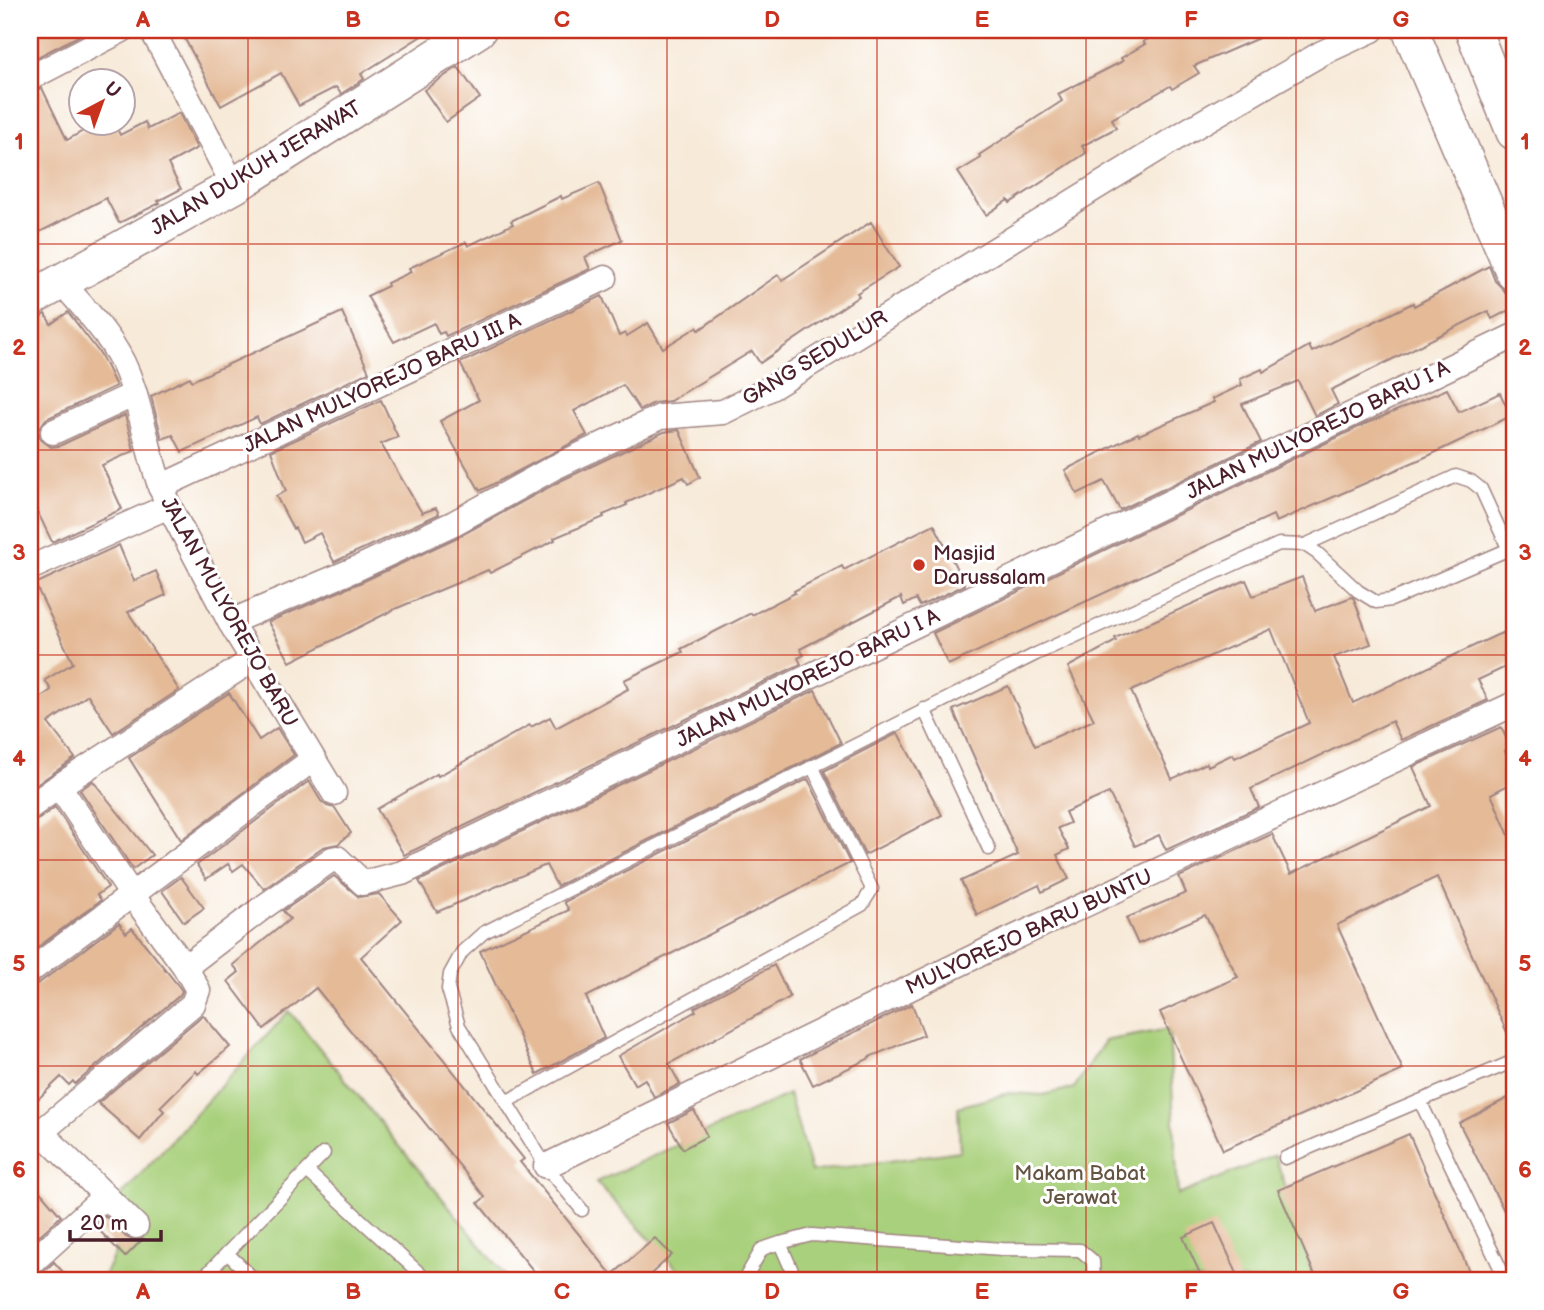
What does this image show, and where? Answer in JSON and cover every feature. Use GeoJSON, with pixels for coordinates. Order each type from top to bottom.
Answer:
{"type":"FeatureCollection","features":[{"type":"Feature","properties":{"kind":"street"},"geometry":{"type":"LineString","coordinates":[[30,78],[122,30]]}},
{"type":"Feature","properties":{"kind":"street"},"geometry":{"type":"LineString","coordinates":[[152,30],[234,186]]}},
{"type":"Feature","properties":{"kind":"street"},"geometry":{"type":"LineString","coordinates":[[1410,30],[1514,273]]}},
{"type":"Feature","properties":{"kind":"street"},"geometry":{"type":"LineString","coordinates":[[1473,30],[1514,132]]}},
{"type":"Feature","properties":{"kind":"street","name":"GANG SEDULUR"},"geometry":{"type":"LineString","coordinates":[[230,622],[358,568],[454,523],[553,468],[660,417],[723,412],[771,388],[1188,130],[1322,53],[1369,31]]}},
{"type":"Feature","properties":{"kind":"street","name":"JALAN DUKUH JERAWAT"},"geometry":{"type":"LineString","coordinates":[[30,299],[234,186],[456,36]]}},
{"type":"Feature","properties":{"kind":"street","name":"JALAN MULYOREJO BARU III A"},"geometry":{"type":"LineString","coordinates":[[30,568],[164,497],[605,278]]}},
{"type":"Feature","properties":{"kind":"street","name":"JALAN MULYOREJO BARU"},"geometry":{"type":"LineString","coordinates":[[60,280],[109,339],[126,370],[164,497],[230,622],[334,793]]}},
{"type":"Feature","properties":{"kind":"street","name":"JALAN MULYOREJO BARU I A"},"geometry":{"type":"LineString","coordinates":[[185,967],[332,859],[337,858],[363,883],[402,873],[589,785],[1505,340]]}},
{"type":"Feature","properties":{"kind":"street"},"geometry":{"type":"LineString","coordinates":[[53,432],[135,394]]}},
{"type":"Feature","properties":{"kind":"street"},"geometry":{"type":"LineString","coordinates":[[30,807],[252,660]]}},
{"type":"Feature","properties":{"kind":"street","name":"MULYOREJO BARU BUNTU"},"geometry":{"type":"LineString","coordinates":[[546,1166],[988,950],[1514,704]]}},
{"type":"Feature","properties":{"kind":"street"},"geometry":{"type":"LineString","coordinates":[[30,971],[312,760]]}},
{"type":"Feature","properties":{"kind":"street"},"geometry":{"type":"LineString","coordinates":[[59,786],[132,895],[197,985],[198,995],[193,1004],[35,1137],[136,1226]]}},
{"type":"Feature","properties":{"kind":"street"},"geometry":{"type":"LineString","coordinates":[[30,1264],[105,1196]]}},
{"type":"Feature","properties":{"kind":"lane"},"geometry":{"type":"LineString","coordinates":[[582,1210],[546,1166],[459,1026],[448,989],[450,974],[462,952],[483,933],[924,709],[1036,654],[1279,544],[1305,545],[1456,476],[1471,481],[1481,489],[1511,548],[1391,600],[1376,602],[1358,591],[1305,545]]}},
{"type":"Feature","properties":{"kind":"lane"},"geometry":{"type":"LineString","coordinates":[[924,709],[989,849]]}},
{"type":"Feature","properties":{"kind":"lane"},"geometry":{"type":"LineString","coordinates":[[506,1102],[862,905],[869,898],[872,890],[812,766]]}},
{"type":"Feature","properties":{"kind":"lane"},"geometry":{"type":"LineString","coordinates":[[1285,1158],[1514,1061]]}},
{"type":"Feature","properties":{"kind":"lane"},"geometry":{"type":"LineString","coordinates":[[1420,1101],[1506,1280]]}},
{"type":"Feature","properties":{"kind":"lane"},"geometry":{"type":"LineString","coordinates":[[201,1280],[324,1153]]}},
{"type":"Feature","properties":{"kind":"lane"},"geometry":{"type":"LineString","coordinates":[[307,1171],[427,1280]]}},
{"type":"Feature","properties":{"kind":"lane"},"geometry":{"type":"LineString","coordinates":[[744,1280],[762,1248],[812,1235],[1002,1250],[1080,1250],[1093,1261],[1094,1280]]}},
{"type":"Feature","properties":{"kind":"lane"},"geometry":{"type":"LineString","coordinates":[[780,1243],[796,1280]]}},
{"type":"Feature","properties":{"kind":"lane"},"geometry":{"type":"LineString","coordinates":[[227,1253],[255,1280]]}},
{"type":"Feature","properties":{"kind":"green space"},"geometry":{"type":"Polygon","coordinates":[[[289,1011],[509,1280],[102,1280],[115,1253],[120,1197],[289,1011]]]}},
{"type":"Feature","properties":{"kind":"green space","name":"Makam Babat Jerawat"},"geometry":{"type":"Polygon","coordinates":[[[1169,1029],[1178,1195],[1275,1155],[1315,1280],[688,1280],[596,1182],[789,1094],[811,1172],[960,1151],[958,1107],[1009,1093],[1042,1095],[1074,1088],[1105,1041],[1169,1029]]]}},
{"type":"Feature","properties":{"kind":"building"},"geometry":{"type":"Polygon","coordinates":[[[30,30],[90,30],[30,61],[30,30]]]}},
{"type":"Feature","properties":{"kind":"building"},"geometry":{"type":"Polygon","coordinates":[[[180,30],[431,30],[361,74],[364,79],[341,94],[336,87],[299,106],[281,73],[221,106],[180,30]]]}},
{"type":"Feature","properties":{"kind":"building"},"geometry":{"type":"Polygon","coordinates":[[[1163,30],[1277,30],[1194,66],[1199,73],[1112,119],[1116,128],[1082,146],[1086,153],[1010,203],[1008,200],[986,215],[958,172],[981,158],[979,155],[1062,101],[1058,94],[1123,61],[1121,58],[1163,30]]]}},
{"type":"Feature","properties":{"kind":"building"},"geometry":{"type":"Polygon","coordinates":[[[458,67],[480,98],[446,122],[424,90],[458,67]]]}},
{"type":"Feature","properties":{"kind":"building"},"geometry":{"type":"Polygon","coordinates":[[[42,88],[67,140],[74,136],[136,136],[136,127],[145,122],[148,129],[179,113],[197,148],[168,164],[181,189],[158,201],[160,203],[119,223],[106,198],[30,237],[30,93],[42,88]]]}},
{"type":"Feature","properties":{"kind":"building"},"geometry":{"type":"Polygon","coordinates":[[[599,183],[622,240],[585,257],[590,269],[446,336],[444,332],[439,334],[434,323],[394,342],[367,296],[411,272],[409,268],[466,242],[468,246],[561,196],[562,199],[599,183]]]}},
{"type":"Feature","properties":{"kind":"building"},"geometry":{"type":"Polygon","coordinates":[[[871,222],[899,267],[857,293],[859,296],[760,363],[752,351],[670,401],[654,403],[640,410],[623,385],[574,411],[587,435],[480,491],[440,421],[479,400],[460,363],[602,296],[619,336],[625,333],[627,336],[648,323],[663,348],[697,327],[699,330],[778,275],[782,280],[871,222]]]}},
{"type":"Feature","properties":{"kind":"building"},"geometry":{"type":"Polygon","coordinates":[[[1489,266],[1495,281],[1504,290],[1513,308],[1492,319],[1488,311],[1331,390],[1338,404],[1315,416],[1298,381],[1242,404],[1261,442],[1120,510],[1104,481],[1077,494],[1065,470],[1138,433],[1139,435],[1214,402],[1212,399],[1242,385],[1240,379],[1262,369],[1263,372],[1309,346],[1312,352],[1413,303],[1414,306],[1489,266]]]}},
{"type":"Feature","properties":{"kind":"building"},"geometry":{"type":"Polygon","coordinates":[[[68,312],[101,355],[116,386],[46,419],[38,430],[40,439],[51,447],[59,446],[125,415],[134,451],[102,465],[122,509],[52,542],[30,496],[30,324],[45,314],[51,324],[68,312]]]}},
{"type":"Feature","properties":{"kind":"building"},"geometry":{"type":"Polygon","coordinates":[[[342,312],[369,372],[260,424],[257,417],[182,452],[173,435],[162,439],[151,396],[190,377],[192,381],[342,312]]]}},
{"type":"Feature","properties":{"kind":"building"},"geometry":{"type":"Polygon","coordinates":[[[1447,389],[1459,412],[1500,393],[1511,416],[1430,455],[1276,522],[1273,515],[948,665],[933,633],[1365,424],[1447,389]]]}},
{"type":"Feature","properties":{"kind":"building"},"geometry":{"type":"Polygon","coordinates":[[[381,400],[398,437],[381,444],[422,513],[436,508],[439,514],[334,562],[320,533],[302,542],[295,528],[293,529],[276,496],[286,491],[271,451],[381,400]]]}},
{"type":"Feature","properties":{"kind":"building"},"geometry":{"type":"Polygon","coordinates":[[[679,430],[700,477],[688,484],[684,477],[626,503],[627,505],[603,515],[604,517],[554,538],[555,540],[490,573],[488,570],[395,609],[290,662],[268,622],[460,536],[560,481],[664,432],[679,430]]]}},
{"type":"Feature","properties":{"kind":"building"},"geometry":{"type":"Polygon","coordinates":[[[934,524],[965,585],[920,606],[916,599],[904,605],[901,597],[800,649],[804,655],[798,658],[801,664],[404,855],[377,809],[530,725],[531,727],[550,717],[556,728],[628,689],[624,680],[683,652],[681,649],[795,593],[794,591],[842,566],[844,570],[934,524]]]}},
{"type":"Feature","properties":{"kind":"building"},"geometry":{"type":"Polygon","coordinates":[[[119,545],[134,581],[156,571],[166,595],[128,612],[179,690],[113,733],[88,695],[48,723],[75,758],[30,789],[30,701],[32,704],[51,690],[45,680],[73,663],[35,584],[119,545]]]}},
{"type":"Feature","properties":{"kind":"building"},"geometry":{"type":"Polygon","coordinates":[[[1302,577],[1315,611],[1352,597],[1354,599],[1371,644],[1334,657],[1353,703],[1514,629],[1514,663],[1478,680],[1488,700],[1401,740],[1392,721],[1251,789],[1259,807],[1166,850],[1159,835],[1135,846],[1109,793],[1065,812],[1070,823],[1058,828],[1069,849],[1057,855],[1069,879],[1042,892],[1039,885],[977,915],[961,881],[1018,855],[953,710],[1008,686],[1035,746],[1094,720],[1068,667],[1116,641],[1115,638],[1246,580],[1253,596],[1302,577]],[[1271,629],[1131,691],[1172,779],[1233,754],[1235,758],[1309,723],[1271,629]]]}},
{"type":"Feature","properties":{"kind":"building"},"geometry":{"type":"Polygon","coordinates":[[[815,690],[841,743],[557,886],[546,865],[437,912],[419,881],[815,690]]]}},
{"type":"Feature","properties":{"kind":"building"},"geometry":{"type":"Polygon","coordinates":[[[229,693],[259,740],[277,728],[294,755],[181,840],[129,758],[229,693]]]}},
{"type":"Feature","properties":{"kind":"building"},"geometry":{"type":"Polygon","coordinates":[[[1501,727],[1511,748],[1505,751],[1514,771],[1514,782],[1491,794],[1514,847],[1514,1048],[1437,877],[1337,925],[1403,1070],[1223,1150],[1160,1012],[1238,977],[1205,915],[1138,944],[1126,918],[1186,893],[1179,877],[1272,834],[1291,874],[1431,806],[1413,767],[1501,727]]]}},
{"type":"Feature","properties":{"kind":"building"},"geometry":{"type":"Polygon","coordinates":[[[898,733],[942,815],[865,855],[824,771],[898,733]]]}},
{"type":"Feature","properties":{"kind":"building"},"geometry":{"type":"Polygon","coordinates":[[[808,779],[850,863],[586,997],[604,1038],[537,1074],[480,951],[569,910],[564,902],[808,779]]]}},
{"type":"Feature","properties":{"kind":"building"},"geometry":{"type":"Polygon","coordinates":[[[93,781],[152,855],[133,869],[80,790],[93,781]]]}},
{"type":"Feature","properties":{"kind":"building"},"geometry":{"type":"Polygon","coordinates":[[[309,781],[321,801],[335,808],[351,833],[338,844],[323,847],[264,889],[243,864],[233,871],[228,864],[206,879],[197,865],[309,781]]]}},
{"type":"Feature","properties":{"kind":"building"},"geometry":{"type":"Polygon","coordinates":[[[55,807],[108,887],[97,895],[101,900],[30,953],[30,822],[55,807]]]}},
{"type":"Feature","properties":{"kind":"building"},"geometry":{"type":"Polygon","coordinates":[[[334,876],[359,897],[379,894],[402,920],[361,957],[524,1159],[520,1162],[612,1275],[655,1238],[672,1255],[644,1280],[541,1280],[478,1203],[485,1197],[316,988],[264,1029],[228,981],[239,972],[233,965],[290,919],[283,911],[334,876]]]}},
{"type":"Feature","properties":{"kind":"building"},"geometry":{"type":"Polygon","coordinates":[[[181,877],[204,908],[184,922],[162,891],[181,877]]]}},
{"type":"Feature","properties":{"kind":"building"},"geometry":{"type":"Polygon","coordinates":[[[119,923],[126,933],[132,928],[182,991],[75,1084],[73,1081],[69,1085],[61,1077],[30,1107],[30,986],[39,983],[119,923]]]}},
{"type":"Feature","properties":{"kind":"building"},"geometry":{"type":"Polygon","coordinates":[[[774,965],[790,997],[669,1064],[680,1084],[654,1097],[645,1079],[635,1085],[618,1056],[696,1011],[694,1008],[774,965]]]}},
{"type":"Feature","properties":{"kind":"building"},"geometry":{"type":"Polygon","coordinates":[[[912,1004],[924,1035],[869,1057],[813,1085],[800,1059],[912,1004]]]}},
{"type":"Feature","properties":{"kind":"building"},"geometry":{"type":"Polygon","coordinates":[[[203,1015],[230,1047],[198,1074],[196,1071],[160,1107],[164,1111],[140,1140],[98,1103],[203,1015]]]}},
{"type":"Feature","properties":{"kind":"building"},"geometry":{"type":"Polygon","coordinates":[[[1514,1095],[1514,1230],[1459,1123],[1514,1095]]]}},
{"type":"Feature","properties":{"kind":"building"},"geometry":{"type":"Polygon","coordinates":[[[694,1110],[707,1136],[683,1149],[668,1123],[694,1110]]]}},
{"type":"Feature","properties":{"kind":"building"},"geometry":{"type":"Polygon","coordinates":[[[1409,1134],[1473,1280],[1317,1280],[1278,1190],[1409,1134]]]}},
{"type":"Feature","properties":{"kind":"building"},"geometry":{"type":"Polygon","coordinates":[[[30,1180],[61,1216],[30,1244],[30,1180]]]}},
{"type":"Feature","properties":{"kind":"building"},"geometry":{"type":"Polygon","coordinates":[[[105,1216],[126,1237],[133,1240],[143,1239],[125,1257],[95,1226],[105,1216]]]}},
{"type":"Feature","properties":{"kind":"building"},"geometry":{"type":"Polygon","coordinates":[[[1214,1223],[1240,1280],[1203,1280],[1183,1237],[1214,1223]]]}},
{"type":"Feature","properties":{"kind":"building"},"geometry":{"type":"Polygon","coordinates":[[[54,1262],[70,1280],[30,1280],[40,1275],[54,1262]]]}},
{"type":"Feature","properties":{"kind":"place","name":"Masjid Darussalam"},"geometry":{"type":"Point","coordinates":[919,565]}}]}
